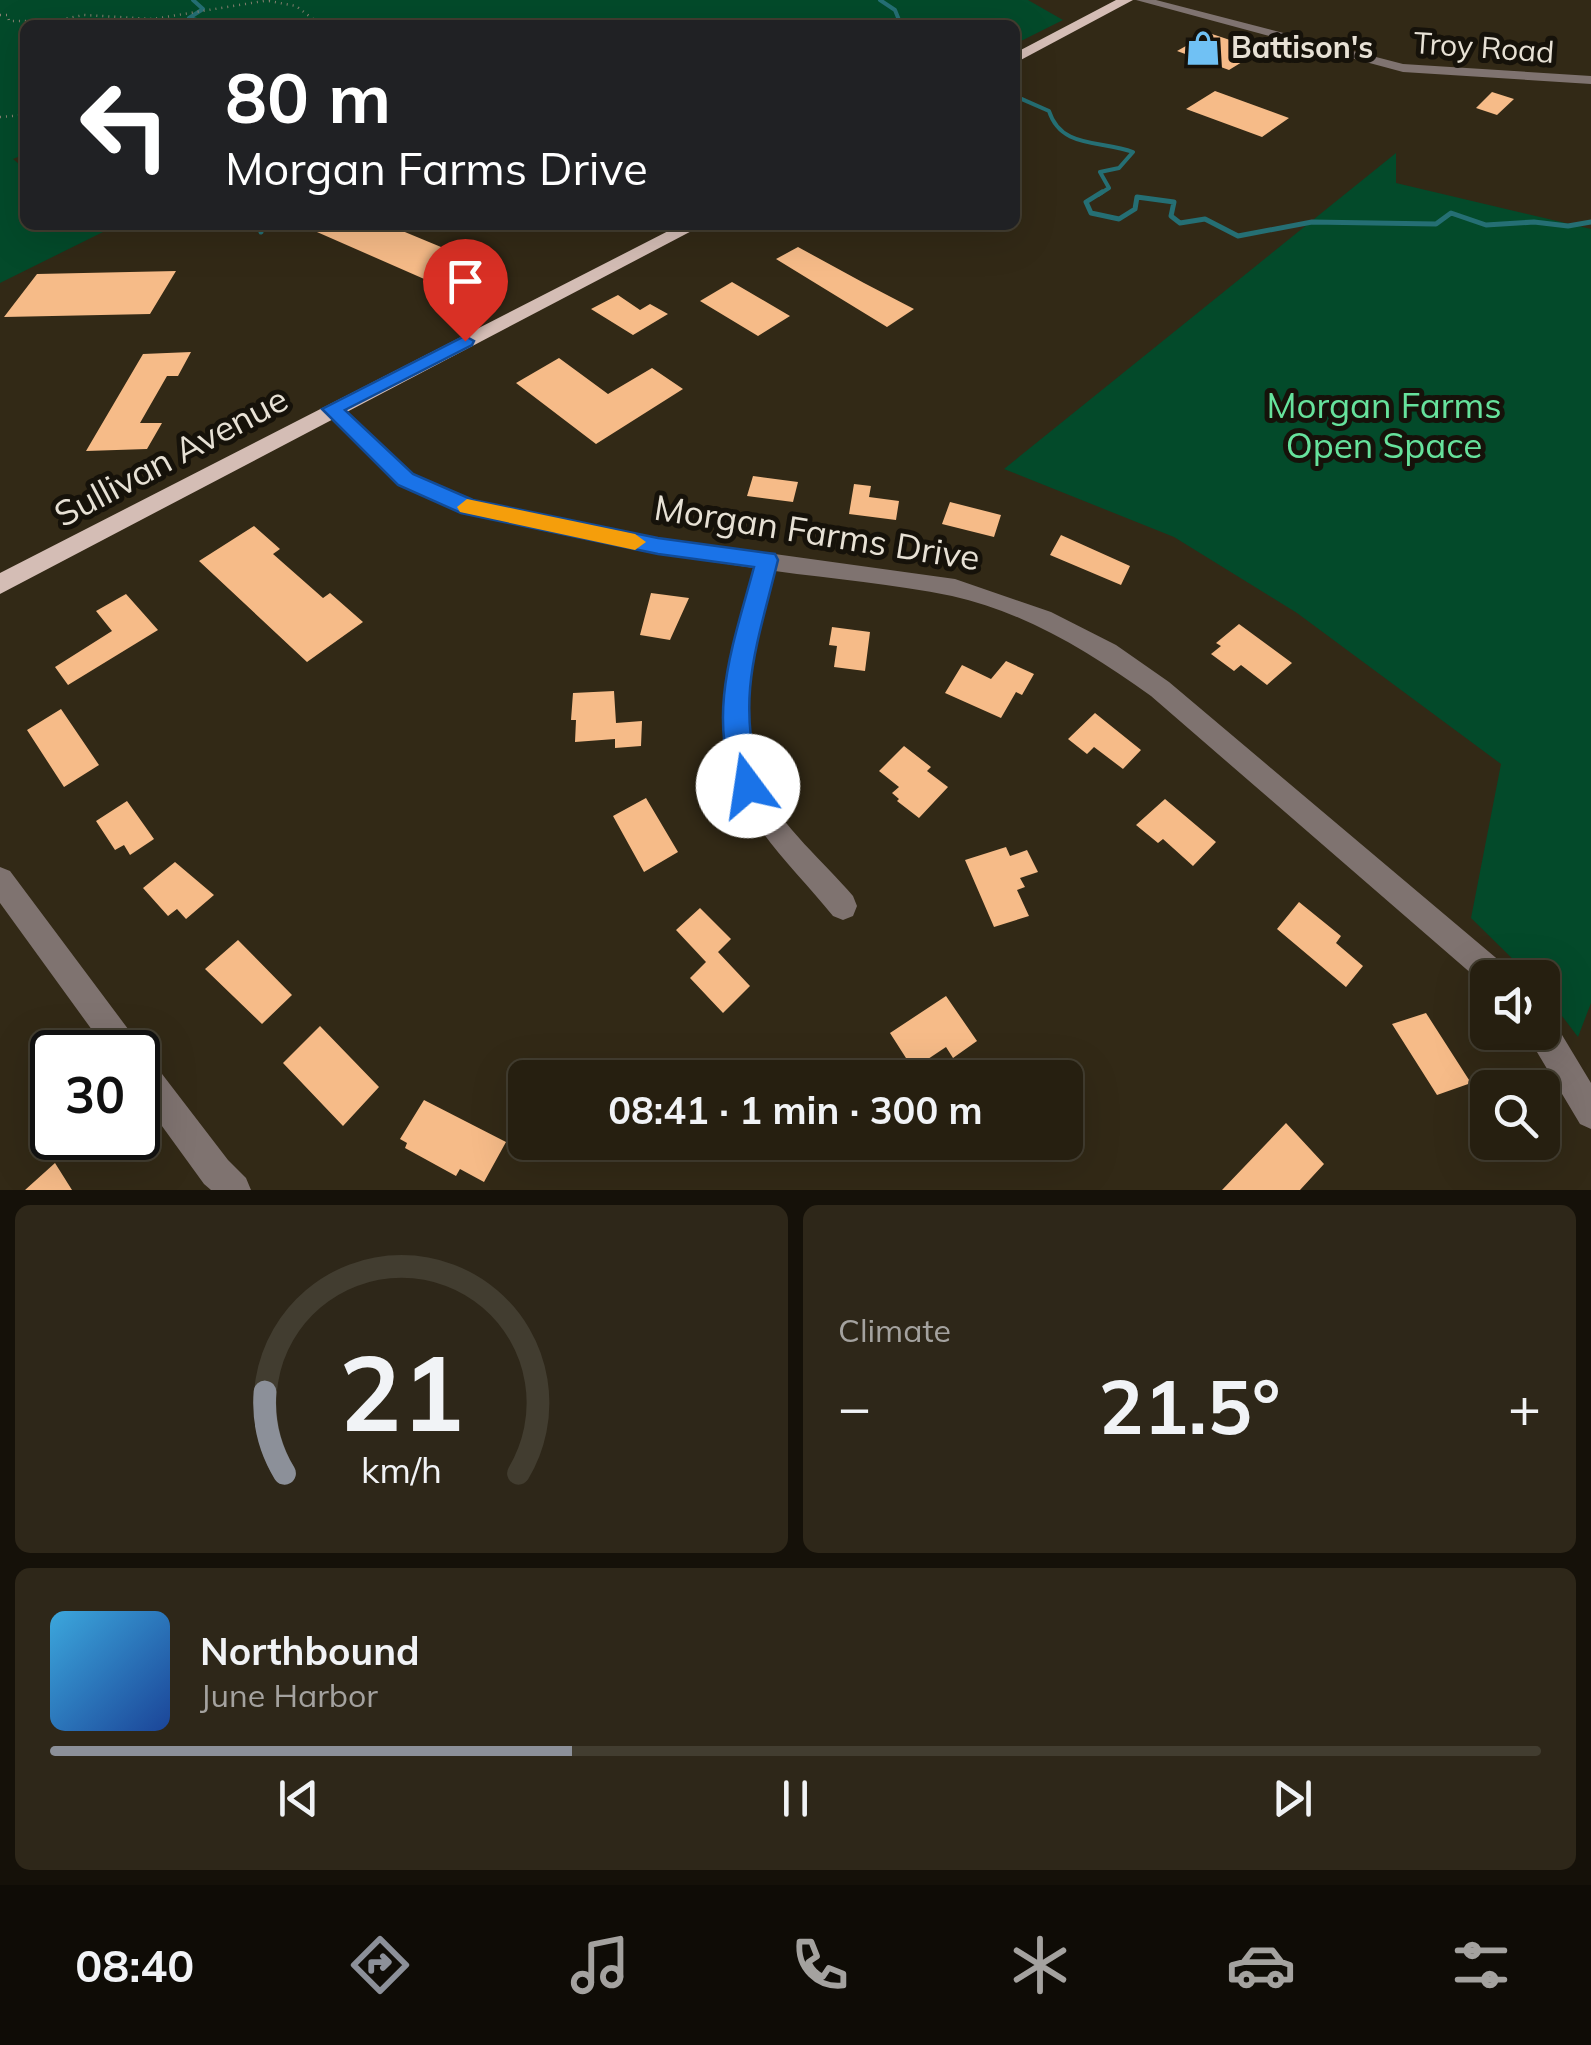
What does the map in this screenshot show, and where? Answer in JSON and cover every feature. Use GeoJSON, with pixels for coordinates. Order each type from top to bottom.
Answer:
{"type":"FeatureCollection","features":[{"type":"Feature","properties":{"kind":"main road"},"geometry":{"type":"LineString","coordinates":[[1020,55],[1126,0]]}},
{"type":"Feature","properties":{"kind":"main road","name":"Sullivan Avenue"},"geometry":{"type":"LineString","coordinates":[[0,584],[684,230]]}},
{"type":"Feature","properties":{"kind":"street","name":"Troy Road"},"geometry":{"type":"LineString","coordinates":[[1142,0],[1403,68],[1591,80]]}},
{"type":"Feature","properties":{"kind":"street","name":"Morgan Farms Drive"},"geometry":{"type":"LineString","coordinates":[[332,409],[406,480],[469,507],[658,546],[955,588],[1042,618],[1108,652],[1160,688],[1477,960]]}},
{"type":"Feature","properties":{"kind":"street"},"geometry":{"type":"LineString","coordinates":[[767,560],[736,678],[738,749],[748,786],[842,906]]}},
{"type":"Feature","properties":{"kind":"street"},"geometry":{"type":"LineString","coordinates":[[0,880],[110,1030]]}},
{"type":"Feature","properties":{"kind":"street"},"geometry":{"type":"LineString","coordinates":[[1556,1050],[1591,1114]]}},
{"type":"Feature","properties":{"kind":"street"},"geometry":{"type":"LineString","coordinates":[[160,1097],[234,1190]]}},
{"type":"Feature","properties":{"kind":"path"},"geometry":{"type":"LineString","coordinates":[[62,20],[84,15],[153,18],[269,1],[296,6],[314,20]]}},
{"type":"Feature","properties":{"kind":"green space"},"geometry":{"type":"Polygon","coordinates":[[[0,0],[1028,0],[1063,20],[1020,42],[1020,20],[20,20],[20,156],[13,159],[20,165],[20,230],[103,232],[0,283],[0,0]]]}},
{"type":"Feature","properties":{"kind":"green space","name":"Morgan Farms Open Space"},"geometry":{"type":"Polygon","coordinates":[[[1396,153],[1396,183],[1591,229],[1591,1003],[1578,1037],[1560,1013],[1560,960],[1514,960],[1471,918],[1501,764],[1297,613],[1174,537],[1004,469],[1396,153]]]}},
{"type":"Feature","properties":{"kind":"building"},"geometry":{"type":"Polygon","coordinates":[[[1209,33],[1260,51],[1229,70],[1177,51],[1209,33]]]}},
{"type":"Feature","properties":{"kind":"building"},"geometry":{"type":"Polygon","coordinates":[[[1215,91],[1289,118],[1262,137],[1186,109],[1215,91]]]}},
{"type":"Feature","properties":{"kind":"building"},"geometry":{"type":"Polygon","coordinates":[[[1492,92],[1514,99],[1497,115],[1476,108],[1492,92]]]}},
{"type":"Feature","properties":{"kind":"building"},"geometry":{"type":"Polygon","coordinates":[[[312,230],[400,230],[482,264],[447,289],[312,230]]]}},
{"type":"Feature","properties":{"kind":"building"},"geometry":{"type":"Polygon","coordinates":[[[798,247],[914,309],[887,327],[776,259],[798,247]]]}},
{"type":"Feature","properties":{"kind":"building"},"geometry":{"type":"Polygon","coordinates":[[[176,271],[150,314],[4,317],[37,274],[176,271]]]}},
{"type":"Feature","properties":{"kind":"building"},"geometry":{"type":"Polygon","coordinates":[[[732,282],[790,316],[758,336],[700,301],[732,282]]]}},
{"type":"Feature","properties":{"kind":"building"},"geometry":{"type":"Polygon","coordinates":[[[618,295],[640,310],[650,304],[668,314],[633,335],[591,309],[618,295]]]}},
{"type":"Feature","properties":{"kind":"building"},"geometry":{"type":"Polygon","coordinates":[[[191,352],[178,376],[167,376],[140,423],[162,423],[147,449],[86,451],[143,354],[191,352]]]}},
{"type":"Feature","properties":{"kind":"building"},"geometry":{"type":"Polygon","coordinates":[[[559,358],[608,394],[652,368],[683,389],[596,444],[516,383],[559,358]]]}},
{"type":"Feature","properties":{"kind":"building"},"geometry":{"type":"Polygon","coordinates":[[[753,476],[798,482],[793,502],[747,496],[753,476]]]}},
{"type":"Feature","properties":{"kind":"building"},"geometry":{"type":"Polygon","coordinates":[[[854,484],[871,486],[869,497],[899,501],[896,520],[849,514],[854,484]]]}},
{"type":"Feature","properties":{"kind":"building"},"geometry":{"type":"Polygon","coordinates":[[[950,502],[1001,515],[994,537],[942,524],[950,502]]]}},
{"type":"Feature","properties":{"kind":"building"},"geometry":{"type":"Polygon","coordinates":[[[254,526],[280,549],[273,554],[323,598],[330,593],[363,622],[307,662],[199,561],[254,526]]]}},
{"type":"Feature","properties":{"kind":"building"},"geometry":{"type":"Polygon","coordinates":[[[1061,535],[1130,566],[1121,585],[1050,555],[1061,535]]]}},
{"type":"Feature","properties":{"kind":"building"},"geometry":{"type":"Polygon","coordinates":[[[651,593],[689,598],[670,640],[640,635],[651,593]]]}},
{"type":"Feature","properties":{"kind":"building"},"geometry":{"type":"Polygon","coordinates":[[[126,594],[158,630],[68,685],[55,667],[112,631],[96,611],[126,594]]]}},
{"type":"Feature","properties":{"kind":"building"},"geometry":{"type":"Polygon","coordinates":[[[1239,624],[1292,663],[1267,685],[1241,665],[1234,671],[1211,654],[1221,646],[1216,643],[1239,624]]]}},
{"type":"Feature","properties":{"kind":"building"},"geometry":{"type":"Polygon","coordinates":[[[832,627],[870,632],[865,671],[834,667],[837,646],[829,645],[832,627]]]}},
{"type":"Feature","properties":{"kind":"building"},"geometry":{"type":"Polygon","coordinates":[[[1006,661],[1034,674],[1022,695],[1016,692],[1001,718],[945,693],[962,665],[991,679],[1006,661]]]}},
{"type":"Feature","properties":{"kind":"building"},"geometry":{"type":"Polygon","coordinates":[[[614,691],[616,723],[642,721],[641,746],[615,748],[615,739],[575,742],[576,720],[571,720],[573,693],[614,691]]]}},
{"type":"Feature","properties":{"kind":"building"},"geometry":{"type":"Polygon","coordinates":[[[61,709],[99,765],[64,787],[27,730],[61,709]]]}},
{"type":"Feature","properties":{"kind":"building"},"geometry":{"type":"Polygon","coordinates":[[[1095,713],[1141,750],[1123,769],[1094,747],[1087,754],[1068,739],[1095,713]]]}},
{"type":"Feature","properties":{"kind":"building"},"geometry":{"type":"Polygon","coordinates":[[[904,746],[931,767],[927,771],[948,787],[919,818],[897,801],[892,793],[899,787],[879,771],[904,746]]]}},
{"type":"Feature","properties":{"kind":"building"},"geometry":{"type":"Polygon","coordinates":[[[646,798],[678,852],[644,872],[613,816],[646,798]]]}},
{"type":"Feature","properties":{"kind":"building"},"geometry":{"type":"Polygon","coordinates":[[[1165,799],[1216,842],[1193,866],[1163,839],[1158,843],[1136,825],[1165,799]]]}},
{"type":"Feature","properties":{"kind":"building"},"geometry":{"type":"Polygon","coordinates":[[[127,801],[154,839],[130,855],[124,845],[115,850],[96,821],[127,801]]]}},
{"type":"Feature","properties":{"kind":"building"},"geometry":{"type":"Polygon","coordinates":[[[1006,847],[1010,856],[1027,850],[1038,872],[1020,878],[1025,887],[1017,890],[1029,916],[994,927],[965,860],[1006,847]]]}},
{"type":"Feature","properties":{"kind":"building"},"geometry":{"type":"Polygon","coordinates":[[[175,862],[214,895],[186,919],[177,909],[168,916],[143,888],[175,862]]]}},
{"type":"Feature","properties":{"kind":"building"},"geometry":{"type":"Polygon","coordinates":[[[1299,902],[1341,936],[1336,943],[1363,966],[1346,987],[1277,929],[1299,902]]]}},
{"type":"Feature","properties":{"kind":"building"},"geometry":{"type":"Polygon","coordinates":[[[700,908],[731,939],[718,952],[750,986],[723,1013],[690,978],[706,962],[676,930],[700,908]]]}},
{"type":"Feature","properties":{"kind":"building"},"geometry":{"type":"Polygon","coordinates":[[[238,940],[292,995],[262,1024],[205,969],[238,940]]]}},
{"type":"Feature","properties":{"kind":"building"},"geometry":{"type":"Polygon","coordinates":[[[946,996],[977,1041],[953,1058],[946,1047],[926,1060],[907,1060],[890,1033],[946,996]]]}},
{"type":"Feature","properties":{"kind":"building"},"geometry":{"type":"Polygon","coordinates":[[[1426,1013],[1470,1083],[1437,1095],[1392,1024],[1426,1013]]]}},
{"type":"Feature","properties":{"kind":"building"},"geometry":{"type":"Polygon","coordinates":[[[320,1026],[379,1087],[343,1126],[283,1063],[320,1026]]]}},
{"type":"Feature","properties":{"kind":"building"},"geometry":{"type":"Polygon","coordinates":[[[424,1100],[506,1142],[484,1182],[460,1169],[456,1176],[405,1148],[407,1143],[400,1139],[424,1100]]]}},
{"type":"Feature","properties":{"kind":"building"},"geometry":{"type":"Polygon","coordinates":[[[1286,1123],[1324,1164],[1300,1190],[1222,1190],[1286,1123]]]}},
{"type":"Feature","properties":{"kind":"building"},"geometry":{"type":"Polygon","coordinates":[[[55,1163],[72,1190],[25,1190],[55,1163]]]}},
{"type":"Feature","properties":{"kind":"waterway"},"geometry":{"type":"LineString","coordinates":[[193,0],[203,9],[189,18],[196,20]]}},
{"type":"Feature","properties":{"kind":"waterway"},"geometry":{"type":"LineString","coordinates":[[880,0],[895,10],[899,20]]}},
{"type":"Feature","properties":{"kind":"waterway"},"geometry":{"type":"LineString","coordinates":[[1020,98],[1049,111],[1055,123],[1072,138],[1133,152],[1119,168],[1100,172],[1109,188],[1098,195]]}},
{"type":"Feature","properties":{"kind":"waterway"},"geometry":{"type":"LineString","coordinates":[[1102,192],[1086,202],[1091,213],[1119,219],[1135,209],[1137,197],[1174,202],[1171,216],[1180,223],[1205,219],[1238,236],[1312,222],[1436,224],[1451,213],[1486,225],[1534,222],[1568,226],[1591,222]]}},
{"type":"Feature","properties":{"kind":"slow traffic"},"geometry":{"type":"LineString","coordinates":[[467,507],[635,542]]}},
{"type":"Feature","properties":{"kind":"place","name":"Battison's"},"geometry":{"type":"Point","coordinates":[1203,48]}},
{"type":"Feature","properties":{"kind":"route"},"geometry":{"type":"LineString","coordinates":[[465,341],[332,409],[406,480],[469,507],[658,546],[767,560],[736,678],[738,749],[748,786]]}}]}
